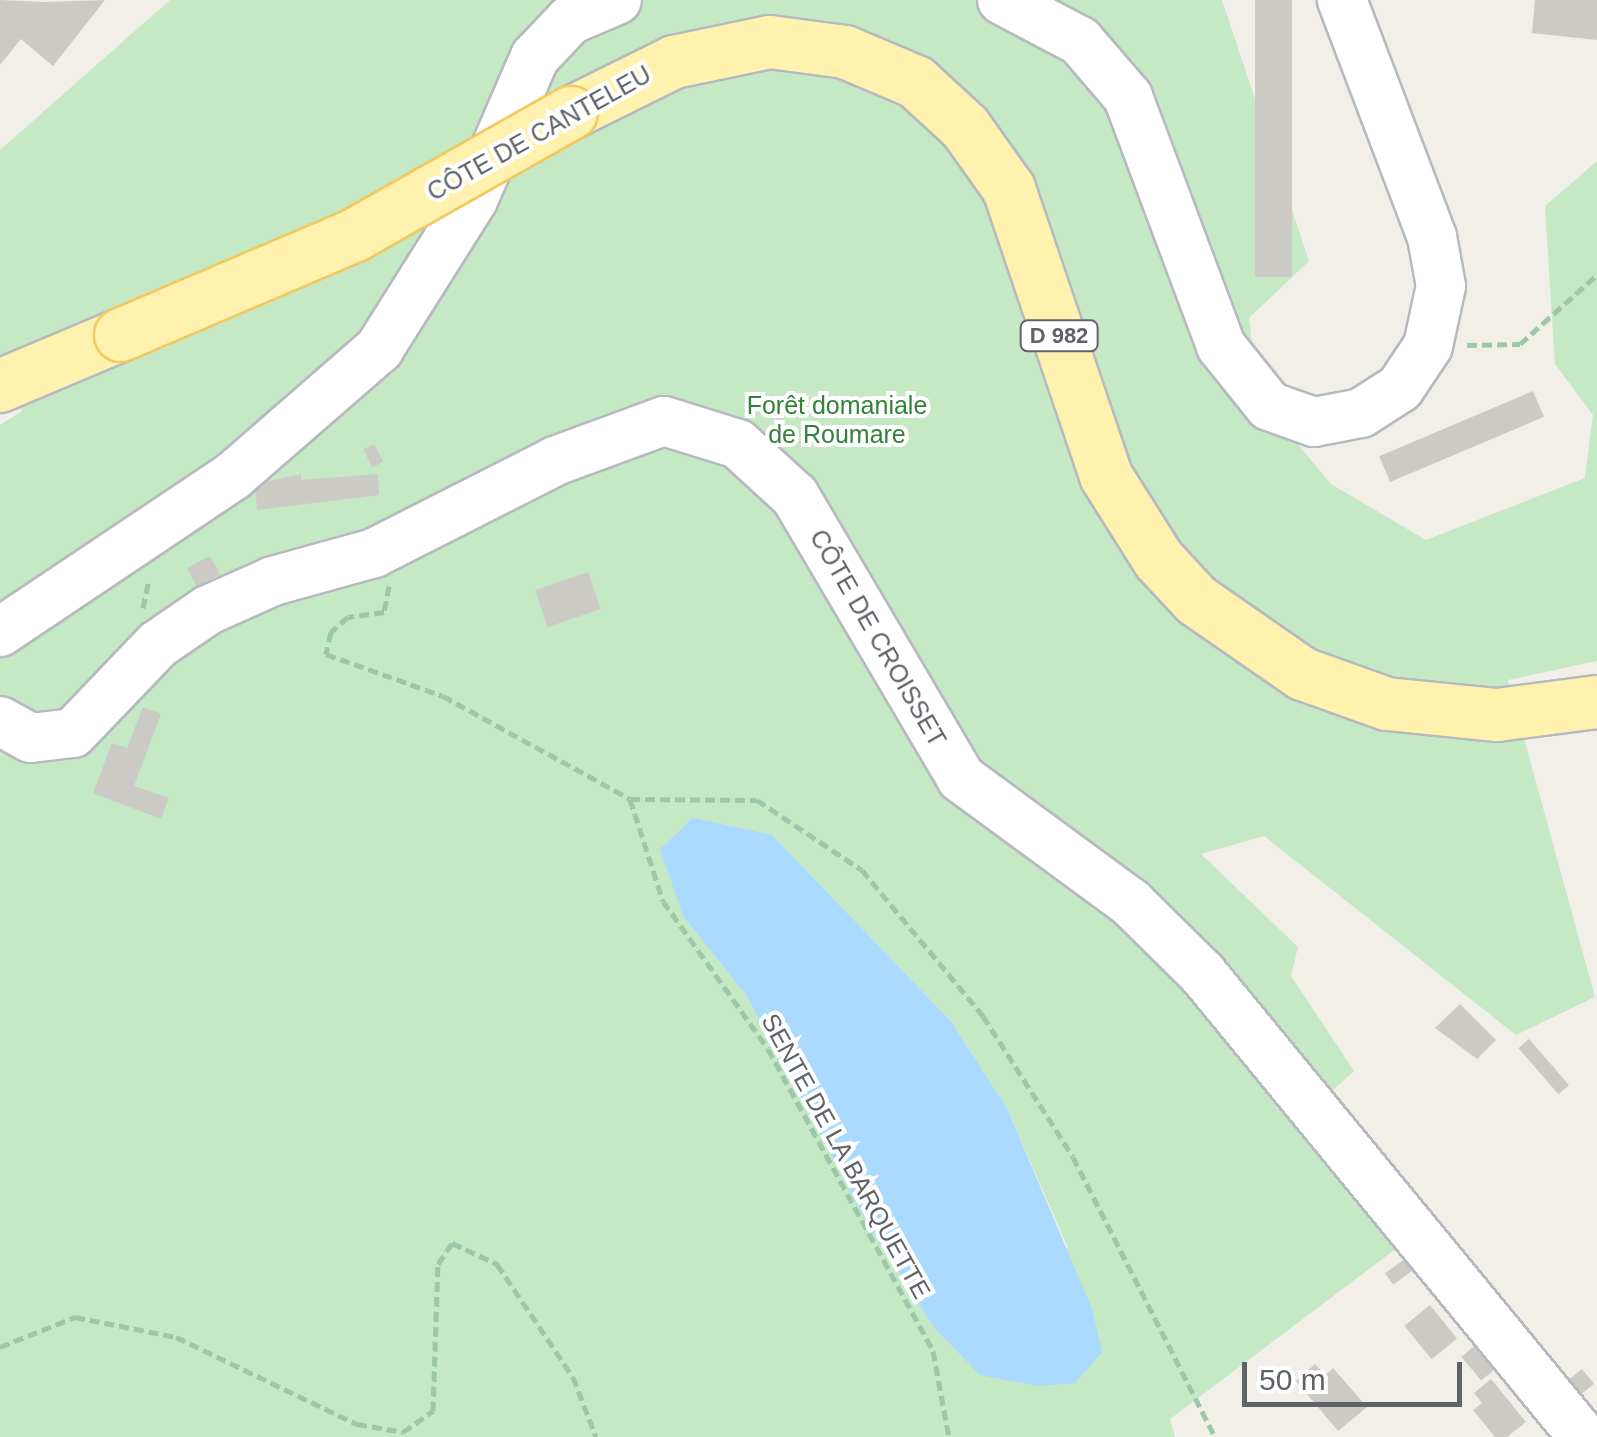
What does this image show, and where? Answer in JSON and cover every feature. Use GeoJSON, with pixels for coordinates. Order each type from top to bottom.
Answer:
{"type":"FeatureCollection","features":[{"type":"Feature","properties":{"kind":"main road","name":"CÔTE DE CANTELEU"},"geometry":{"type":"LineString","coordinates":[[0,386],[355,235],[571,113],[674,62],[770,42],[845,52],[916,82],[966,127],[1010,188],[1106,476],[1159,560],[1196,600],[1303,674],[1387,704],[1497,715],[1597,702]]}},
{"type":"Feature","properties":{"kind":"street"},"geometry":{"type":"LineString","coordinates":[[0,632],[167,524],[270,448],[379,349],[473,200],[535,57],[570,20],[617,0]]}},
{"type":"Feature","properties":{"kind":"street"},"geometry":{"type":"LineString","coordinates":[[1002,0],[1080,41],[1128,98],[1221,346],[1269,406],[1314,422],[1360,414],[1400,388],[1428,346],[1440,265],[1342,0]]}},
{"type":"Feature","properties":{"kind":"street","name":"CÔTE DE CROISSET"},"geometry":{"type":"LineString","coordinates":[[0,721],[31,738],[73,732],[182,628],[273,581],[374,553],[555,461],[664,421],[738,444],[794,496],[960,778],[1131,904],[1202,973],[1584,1437]]}},
{"type":"Feature","properties":{"kind":"path"},"geometry":{"type":"LineString","coordinates":[[1428,346],[1520,344],[1597,274]]}},
{"type":"Feature","properties":{"kind":"path"},"geometry":{"type":"LineString","coordinates":[[167,524],[142,602],[144,625],[182,628]]}},
{"type":"Feature","properties":{"kind":"path"},"geometry":{"type":"LineString","coordinates":[[374,553],[391,592],[384,612],[348,618],[331,632],[326,654],[443,696],[630,799],[757,800],[862,870],[983,1016],[1074,1157],[1215,1437]]}},
{"type":"Feature","properties":{"kind":"path","name":"SENTE DE LA BARQUETTE"},"geometry":{"type":"LineString","coordinates":[[630,799],[663,901],[768,1049],[933,1351],[949,1437]]}},
{"type":"Feature","properties":{"kind":"path"},"geometry":{"type":"LineString","coordinates":[[0,1347],[75,1317],[176,1337],[357,1424],[403,1432],[433,1411],[438,1264],[452,1243],[497,1264],[573,1377],[596,1437]]}},
{"type":"Feature","properties":{"kind":"green space","name":"Forêt domaniale de Roumare"},"geometry":{"type":"Polygon","coordinates":[[[170,0],[1222,0],[1309,261],[1249,318],[1258,396],[1331,484],[1426,540],[1585,478],[1593,415],[1555,364],[1545,206],[1597,161],[1597,661],[1508,680],[1595,997],[1516,1035],[1264,836],[1201,854],[1298,947],[1291,976],[1354,1071],[1312,1109],[1397,1248],[1170,1419],[1175,1437],[0,1437],[0,425],[22,411],[0,358],[0,150],[170,0]],[[772,835],[683,916],[746,995],[872,1232],[935,1329],[980,1374],[1068,1248],[1007,1108],[950,1020],[772,835]]]}},
{"type":"Feature","properties":{"kind":"water"},"geometry":{"type":"Polygon","coordinates":[[[693,818],[772,835],[950,1020],[1007,1108],[1092,1309],[1102,1352],[1075,1383],[1038,1386],[980,1375],[935,1329],[872,1232],[746,995],[683,916],[660,849],[693,818]]]}},
{"type":"Feature","properties":{"kind":"building"},"geometry":{"type":"Polygon","coordinates":[[[0,0],[105,0],[53,66],[21,39],[0,65],[0,0]]]}},
{"type":"Feature","properties":{"kind":"building"},"geometry":{"type":"Polygon","coordinates":[[[1255,0],[1292,0],[1292,277],[1255,277],[1255,0]]]}},
{"type":"Feature","properties":{"kind":"building"},"geometry":{"type":"Polygon","coordinates":[[[1535,0],[1597,0],[1597,40],[1532,33],[1535,0]]]}},
{"type":"Feature","properties":{"kind":"building"},"geometry":{"type":"Polygon","coordinates":[[[1533,391],[1544,417],[1390,482],[1379,456],[1533,391]]]}},
{"type":"Feature","properties":{"kind":"building"},"geometry":{"type":"Polygon","coordinates":[[[374,444],[383,462],[372,467],[363,449],[374,444]]]}},
{"type":"Feature","properties":{"kind":"building"},"geometry":{"type":"Polygon","coordinates":[[[301,474],[301,480],[378,474],[379,495],[257,510],[255,484],[301,474]]]}},
{"type":"Feature","properties":{"kind":"building"},"geometry":{"type":"Polygon","coordinates":[[[210,556],[220,575],[197,587],[187,568],[210,556]]]}},
{"type":"Feature","properties":{"kind":"building"},"geometry":{"type":"Polygon","coordinates":[[[588,572],[601,609],[548,627],[535,590],[588,572]]]}},
{"type":"Feature","properties":{"kind":"building"},"geometry":{"type":"Polygon","coordinates":[[[143,707],[161,714],[134,786],[169,798],[161,819],[93,793],[112,743],[127,748],[143,707]]]}},
{"type":"Feature","properties":{"kind":"building"},"geometry":{"type":"Polygon","coordinates":[[[1460,1004],[1496,1040],[1477,1059],[1435,1028],[1460,1004]]]}},
{"type":"Feature","properties":{"kind":"building"},"geometry":{"type":"Polygon","coordinates":[[[1529,1039],[1569,1085],[1558,1094],[1518,1048],[1529,1039]]]}},
{"type":"Feature","properties":{"kind":"building"},"geometry":{"type":"Polygon","coordinates":[[[1406,1258],[1414,1269],[1393,1285],[1385,1273],[1406,1258]]]}},
{"type":"Feature","properties":{"kind":"building"},"geometry":{"type":"Polygon","coordinates":[[[1430,1305],[1457,1338],[1431,1359],[1404,1326],[1430,1305]]]}},
{"type":"Feature","properties":{"kind":"building"},"geometry":{"type":"Polygon","coordinates":[[[1479,1342],[1499,1366],[1481,1381],[1461,1357],[1479,1342]]]}},
{"type":"Feature","properties":{"kind":"building"},"geometry":{"type":"Polygon","coordinates":[[[1315,1364],[1325,1375],[1333,1368],[1367,1407],[1338,1431],[1296,1381],[1315,1364]]]}},
{"type":"Feature","properties":{"kind":"building"},"geometry":{"type":"Polygon","coordinates":[[[1582,1369],[1594,1384],[1571,1402],[1559,1387],[1582,1369]]]}},
{"type":"Feature","properties":{"kind":"building"},"geometry":{"type":"Polygon","coordinates":[[[1491,1379],[1526,1422],[1507,1437],[1495,1437],[1473,1410],[1482,1403],[1474,1393],[1491,1379]]]}}]}
